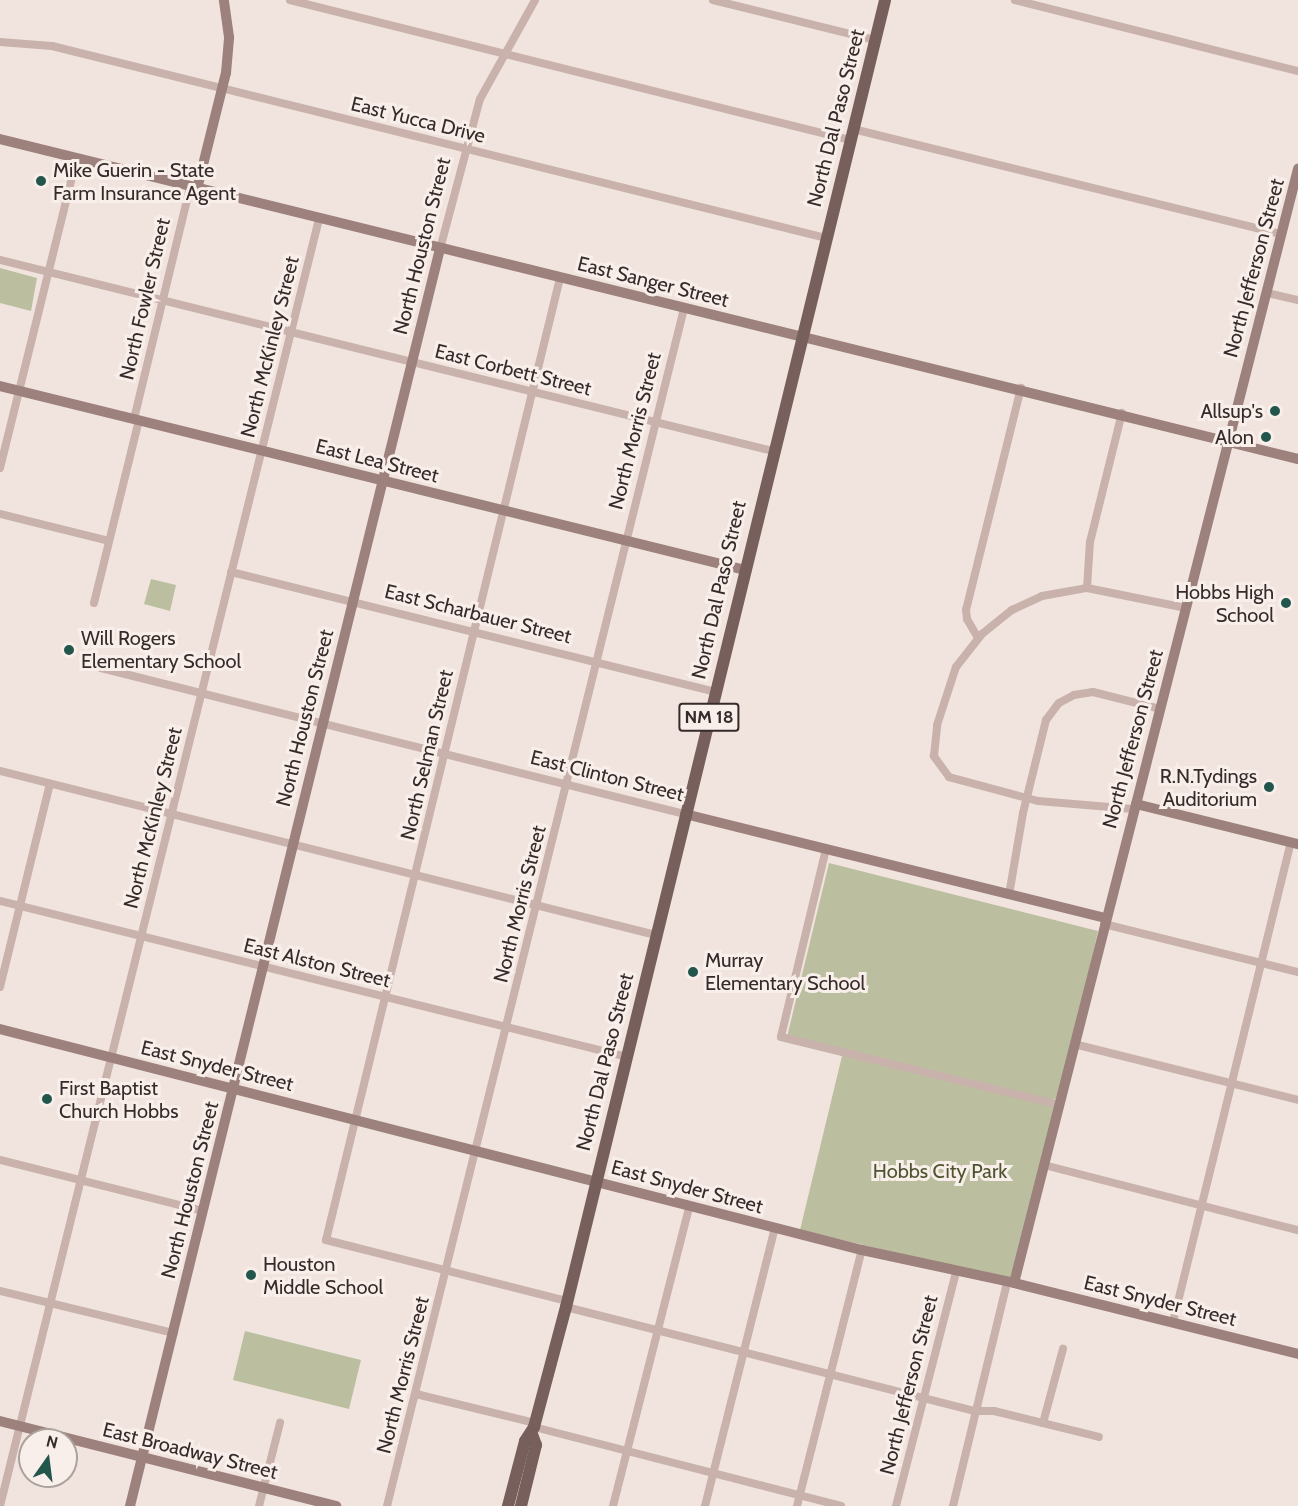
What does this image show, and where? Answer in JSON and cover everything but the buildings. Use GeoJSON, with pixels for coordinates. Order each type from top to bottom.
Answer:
{"type":"FeatureCollection","features":[{"type":"Feature","properties":{"kind":"main road","name":"North Dal Paso Street"},"geometry":{"type":"LineString","coordinates":[[508,1506],[525,1441],[534,1428],[566,1304],[885,0]]}},
{"type":"Feature","properties":{"kind":"main road","name":"North Dal Paso Street"},"geometry":{"type":"LineString","coordinates":[[521,1506],[536,1445],[534,1428]]}},
{"type":"Feature","properties":{"kind":"street","name":"North Fowler Street"},"geometry":{"type":"LineString","coordinates":[[94,603],[164,301],[222,88],[229,37],[224,0]]}},
{"type":"Feature","properties":{"kind":"street"},"geometry":{"type":"LineString","coordinates":[[290,0],[505,53],[1282,234]]}},
{"type":"Feature","properties":{"kind":"street","name":"North Houston Street"},"geometry":{"type":"LineString","coordinates":[[130,1506],[465,148],[480,99],[535,0]]}},
{"type":"Feature","properties":{"kind":"street"},"geometry":{"type":"LineString","coordinates":[[712,0],[875,40]]}},
{"type":"Feature","properties":{"kind":"street"},"geometry":{"type":"LineString","coordinates":[[1015,0],[1298,71]]}},
{"type":"Feature","properties":{"kind":"street","name":"East Yucca Drive"},"geometry":{"type":"LineString","coordinates":[[0,42],[52,46],[826,238]]}},
{"type":"Feature","properties":{"kind":"street"},"geometry":{"type":"LineString","coordinates":[[0,134],[58,150],[63,155]]}},
{"type":"Feature","properties":{"kind":"street","name":"East Sanger Street"},"geometry":{"type":"LineString","coordinates":[[0,139],[684,309],[1021,388],[1298,459]]}},
{"type":"Feature","properties":{"kind":"street"},"geometry":{"type":"LineString","coordinates":[[0,468],[77,159]]}},
{"type":"Feature","properties":{"kind":"street","name":"North Jefferson Street"},"geometry":{"type":"LineString","coordinates":[[1010,1283],[1044,1165],[1186,608],[1226,440],[1296,186],[1298,169]]}},
{"type":"Feature","properties":{"kind":"street","name":"North McKinley Street"},"geometry":{"type":"LineString","coordinates":[[0,1506],[113,1059],[141,936],[319,219]]}},
{"type":"Feature","properties":{"kind":"street","name":"East Corbett Street"},"geometry":{"type":"LineString","coordinates":[[0,260],[773,451]]}},
{"type":"Feature","properties":{"kind":"street","name":"North Selman Street"},"geometry":{"type":"LineString","coordinates":[[446,1271],[326,1240],[560,278]]}},
{"type":"Feature","properties":{"kind":"street"},"geometry":{"type":"LineString","coordinates":[[1267,292],[1298,300]]}},
{"type":"Feature","properties":{"kind":"street","name":"North Morris Street"},"geometry":{"type":"LineString","coordinates":[[387,1506],[477,1150],[624,541],[684,309]]}},
{"type":"Feature","properties":{"kind":"street","name":"East Lea Street"},"geometry":{"type":"LineString","coordinates":[[0,386],[745,570]]}},
{"type":"Feature","properties":{"kind":"street"},"geometry":{"type":"LineString","coordinates":[[978,638],[969,623],[966,610],[1021,388]]}},
{"type":"Feature","properties":{"kind":"street"},"geometry":{"type":"LineString","coordinates":[[1088,588],[1090,542],[1122,413]]}},
{"type":"Feature","properties":{"kind":"street"},"geometry":{"type":"LineString","coordinates":[[0,514],[109,541]]}},
{"type":"Feature","properties":{"kind":"street","name":"East Scharbauer Street"},"geometry":{"type":"LineString","coordinates":[[231,572],[715,692]]}},
{"type":"Feature","properties":{"kind":"street"},"geometry":{"type":"LineString","coordinates":[[1173,1322],[1230,1084],[1294,843],[1134,806],[1026,798],[968,783],[943,771],[934,756],[933,743],[956,667],[978,638],[1012,610],[1052,593],[1088,588],[1186,608]]}},
{"type":"Feature","properties":{"kind":"street","name":"East Clinton Street"},"geometry":{"type":"LineString","coordinates":[[101,668],[1009,895],[1298,972]]}},
{"type":"Feature","properties":{"kind":"street"},"geometry":{"type":"LineString","coordinates":[[1009,895],[1026,798],[1046,720],[1059,703],[1074,695],[1094,692],[1160,709]]}},
{"type":"Feature","properties":{"kind":"street"},"geometry":{"type":"LineString","coordinates":[[0,771],[656,935]]}},
{"type":"Feature","properties":{"kind":"street"},"geometry":{"type":"LineString","coordinates":[[0,987],[50,784]]}},
{"type":"Feature","properties":{"kind":"street"},"geometry":{"type":"LineString","coordinates":[[826,849],[781,1038],[1059,1106]]}},
{"type":"Feature","properties":{"kind":"street","name":"East Alston Street"},"geometry":{"type":"LineString","coordinates":[[0,901],[627,1057]]}},
{"type":"Feature","properties":{"kind":"street","name":"East Snyder Street"},"geometry":{"type":"LineString","coordinates":[[0,1029],[477,1150],[689,1207],[1298,1354]]}},
{"type":"Feature","properties":{"kind":"street"},"geometry":{"type":"LineString","coordinates":[[1074,1044],[1298,1100]]}},
{"type":"Feature","properties":{"kind":"street"},"geometry":{"type":"LineString","coordinates":[[0,1160],[203,1211]]}},
{"type":"Feature","properties":{"kind":"street"},"geometry":{"type":"LineString","coordinates":[[1044,1165],[1298,1230]]}},
{"type":"Feature","properties":{"kind":"street"},"geometry":{"type":"LineString","coordinates":[[613,1506],[689,1207]]}},
{"type":"Feature","properties":{"kind":"street"},"geometry":{"type":"LineString","coordinates":[[705,1506],[775,1228]]}},
{"type":"Feature","properties":{"kind":"street"},"geometry":{"type":"LineString","coordinates":[[797,1506],[862,1250]]}},
{"type":"Feature","properties":{"kind":"street"},"geometry":{"type":"LineString","coordinates":[[446,1271],[658,1332],[831,1373],[924,1398],[1099,1437]]}},
{"type":"Feature","properties":{"kind":"street","name":"North Jefferson Street"},"geometry":{"type":"LineString","coordinates":[[896,1506],[956,1273]]}},
{"type":"Feature","properties":{"kind":"street"},"geometry":{"type":"LineString","coordinates":[[953,1506],[1010,1283]]}},
{"type":"Feature","properties":{"kind":"street"},"geometry":{"type":"LineString","coordinates":[[0,1291],[174,1333]]}},
{"type":"Feature","properties":{"kind":"street"},"geometry":{"type":"LineString","coordinates":[[1043,1423],[1063,1349]]}},
{"type":"Feature","properties":{"kind":"street"},"geometry":{"type":"LineString","coordinates":[[416,1394],[534,1428],[842,1506]]}},
{"type":"Feature","properties":{"kind":"street","name":"East Broadway Street"},"geometry":{"type":"LineString","coordinates":[[0,1421],[336,1506]]}},
{"type":"Feature","properties":{"kind":"street"},"geometry":{"type":"LineString","coordinates":[[259,1506],[280,1424]]}},
{"type":"Feature","properties":{"kind":"green space"},"geometry":{"type":"Polygon","coordinates":[[[0,268],[37,278],[31,311],[0,303],[0,268]]]}},
{"type":"Feature","properties":{"kind":"green space"},"geometry":{"type":"Polygon","coordinates":[[[151,579],[176,585],[170,611],[144,604],[151,579]]]}},
{"type":"Feature","properties":{"kind":"green space","name":"Hobbs City Park"},"geometry":{"type":"Polygon","coordinates":[[[829,863],[1098,931],[1061,1098],[1050,1100],[1057,1103],[1013,1280],[800,1230],[842,1056],[787,1037],[829,863]]]}},
{"type":"Feature","properties":{"kind":"green space"},"geometry":{"type":"Polygon","coordinates":[[[245,1331],[361,1360],[349,1409],[233,1380],[245,1331]]]}},
{"type":"Feature","properties":{"kind":"place","name":"Mike Guerin - State Farm Insurance Agent"},"geometry":{"type":"Point","coordinates":[41,181]}},
{"type":"Feature","properties":{"kind":"place","name":"Allsup's"},"geometry":{"type":"Point","coordinates":[1275,411]}},
{"type":"Feature","properties":{"kind":"place","name":"Alon"},"geometry":{"type":"Point","coordinates":[1266,437]}},
{"type":"Feature","properties":{"kind":"place","name":"Hobbs High School"},"geometry":{"type":"Point","coordinates":[1286,603]}},
{"type":"Feature","properties":{"kind":"place","name":"Will Rogers Elementary School"},"geometry":{"type":"Point","coordinates":[69,650]}},
{"type":"Feature","properties":{"kind":"place","name":"R.N.Tydings Auditorium"},"geometry":{"type":"Point","coordinates":[1269,787]}},
{"type":"Feature","properties":{"kind":"place","name":"Murray Elementary School"},"geometry":{"type":"Point","coordinates":[693,972]}},
{"type":"Feature","properties":{"kind":"place","name":"First Baptist Church Hobbs"},"geometry":{"type":"Point","coordinates":[47,1099]}},
{"type":"Feature","properties":{"kind":"place","name":"Houston Middle School"},"geometry":{"type":"Point","coordinates":[251,1275]}}]}
